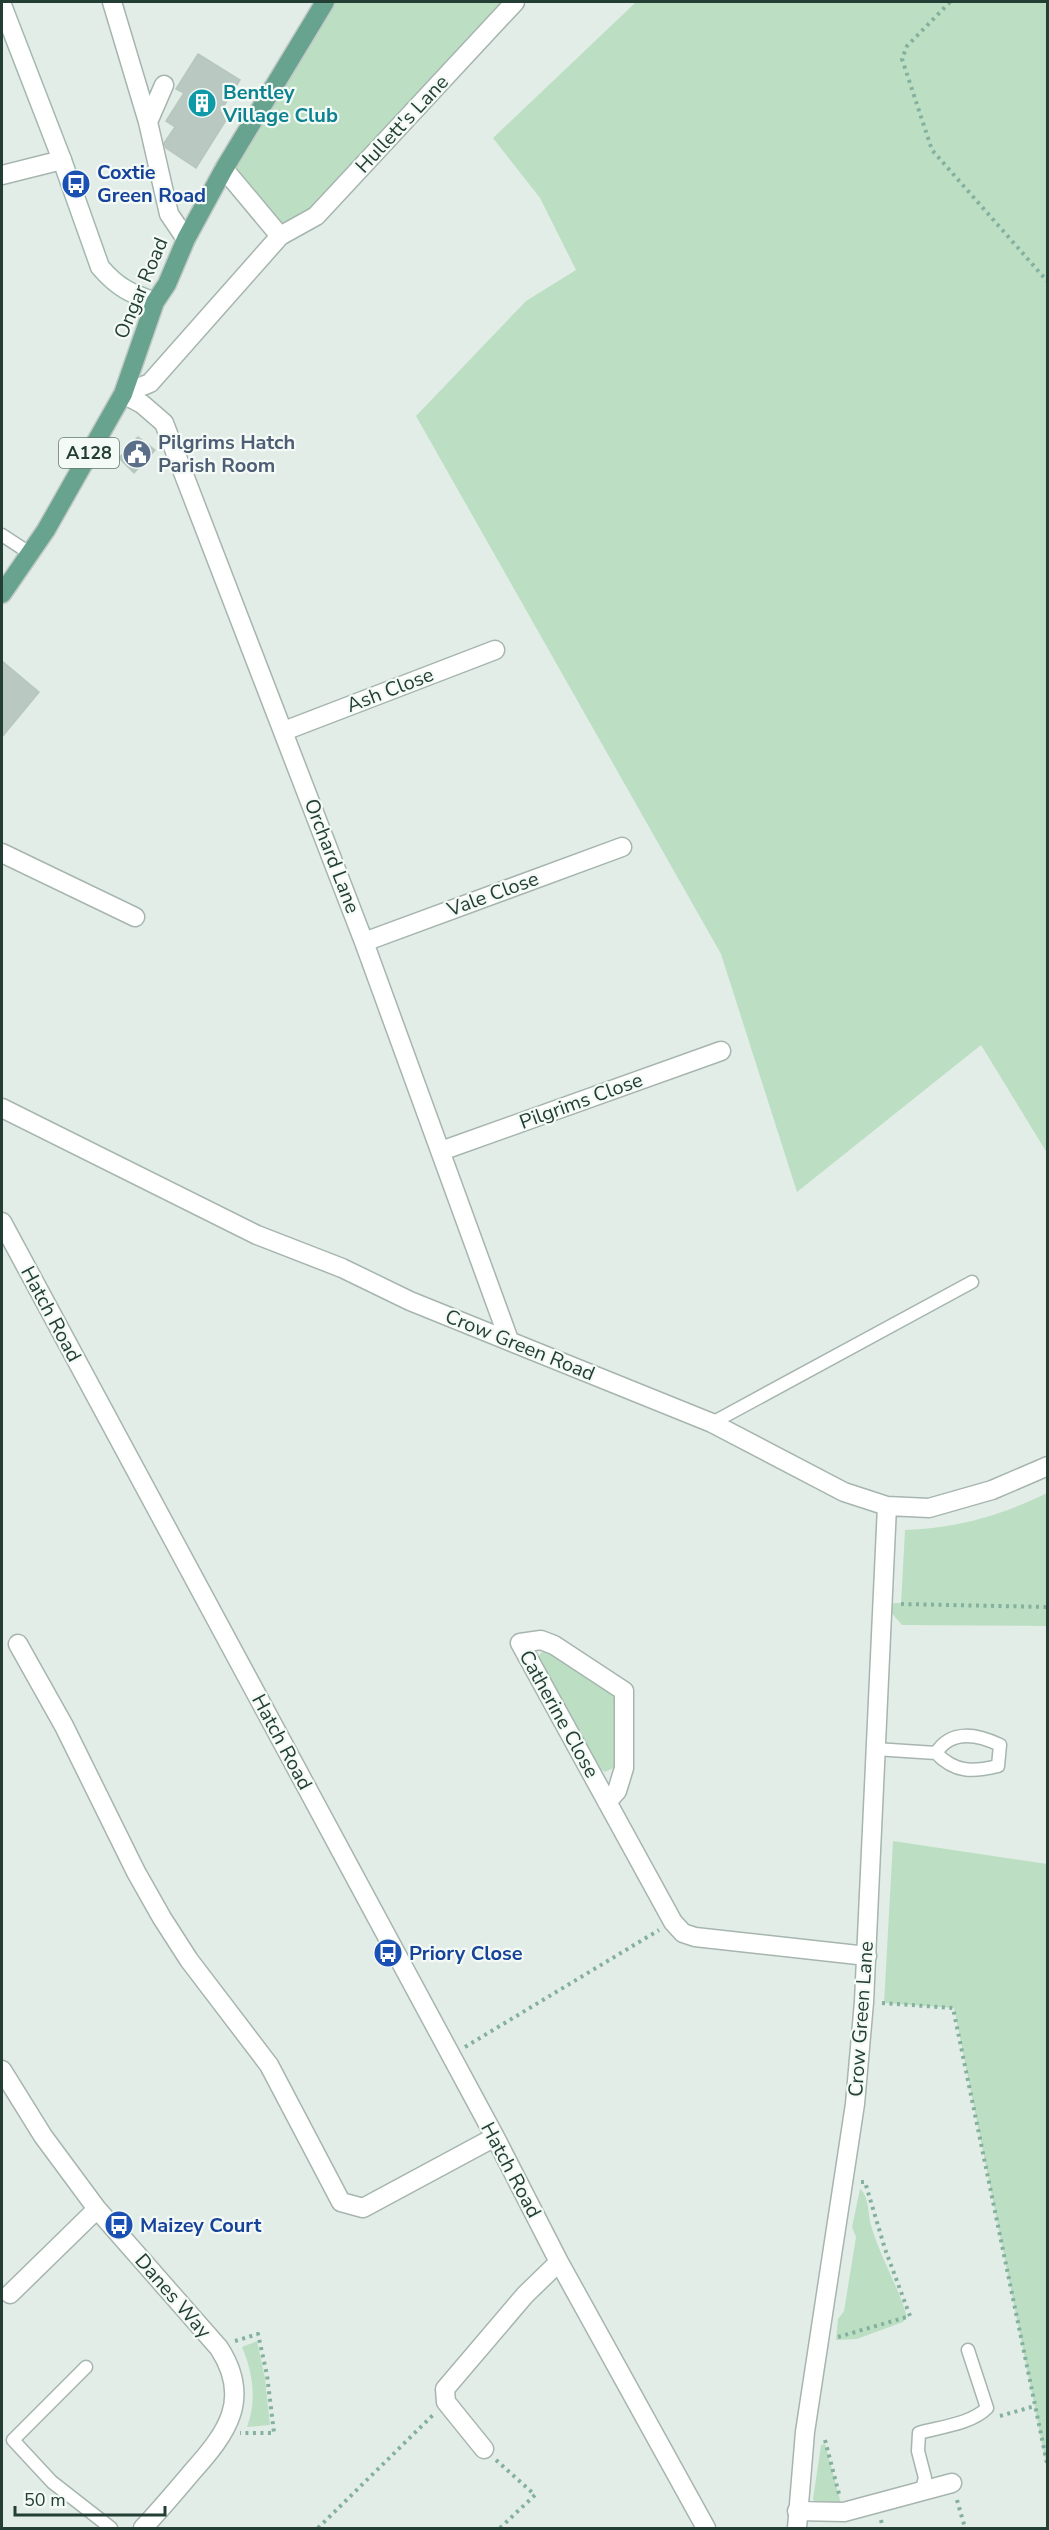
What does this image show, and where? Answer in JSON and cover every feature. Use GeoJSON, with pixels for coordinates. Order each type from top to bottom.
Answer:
{"type":"FeatureCollection","features":[{"type":"Feature","properties":{"kind":"main road","name":"Ongar Road"},"geometry":{"type":"LineString","coordinates":[[2,594],[31,554],[123,394],[156,302],[186,239],[224,169],[325,2]]}},
{"type":"Feature","properties":{"kind":"street"},"geometry":{"type":"LineString","coordinates":[[112,2],[148,122],[169,214],[186,239]]}},
{"type":"Feature","properties":{"kind":"street","name":"Hullett's Lane"},"geometry":{"type":"LineString","coordinates":[[123,394],[150,382],[280,236],[316,216],[515,2]]}},
{"type":"Feature","properties":{"kind":"street"},"geometry":{"type":"LineString","coordinates":[[2,5],[62,160],[100,267],[112,281],[128,292],[156,302]]}},
{"type":"Feature","properties":{"kind":"street"},"geometry":{"type":"LineString","coordinates":[[148,122],[164,85]]}},
{"type":"Feature","properties":{"kind":"street"},"geometry":{"type":"LineString","coordinates":[[2,175],[62,160]]}},
{"type":"Feature","properties":{"kind":"street"},"geometry":{"type":"LineString","coordinates":[[224,169],[280,236]]}},
{"type":"Feature","properties":{"kind":"street","name":"Orchard Lane"},"geometry":{"type":"LineString","coordinates":[[123,394],[142,404],[164,423],[364,942],[509,1340]]}},
{"type":"Feature","properties":{"kind":"street","name":"Ash Close"},"geometry":{"type":"LineString","coordinates":[[284,731],[495,650]]}},
{"type":"Feature","properties":{"kind":"street","name":"Vale Close"},"geometry":{"type":"LineString","coordinates":[[364,942],[622,847]]}},
{"type":"Feature","properties":{"kind":"street"},"geometry":{"type":"LineString","coordinates":[[2,853],[135,917]]}},
{"type":"Feature","properties":{"kind":"street","name":"Pilgrims Close"},"geometry":{"type":"LineString","coordinates":[[441,1151],[722,1051]]}},
{"type":"Feature","properties":{"kind":"street","name":"Crow Green Road"},"geometry":{"type":"LineString","coordinates":[[2,1108],[257,1235],[712,1424],[844,1492],[887,1506],[929,1508],[992,1490],[1047,1466]]}},
{"type":"Feature","properties":{"kind":"street","name":"Hatch Road"},"geometry":{"type":"LineString","coordinates":[[2,1222],[495,2137],[560,2262],[706,2529]]}},
{"type":"Feature","properties":{"kind":"street","name":"Crow Green Lane"},"geometry":{"type":"LineString","coordinates":[[797,2520],[805,2432],[855,2104],[867,1956],[887,1506]]}},
{"type":"Feature","properties":{"kind":"street","name":"Catherine Close"},"geometry":{"type":"LineString","coordinates":[[607,1802],[617,1791],[624,1768],[624,1691],[554,1645],[541,1640],[520,1643],[596,1782],[607,1802],[673,1922],[682,1933],[695,1937],[867,1956]]}},
{"type":"Feature","properties":{"kind":"street"},"geometry":{"type":"LineString","coordinates":[[18,1644],[64,1726],[136,1872],[189,1960],[269,2065],[340,2202],[363,2208],[495,2137]]}},
{"type":"Feature","properties":{"kind":"street","name":"Danes Way"},"geometry":{"type":"LineString","coordinates":[[2,2070],[43,2136],[97,2209],[219,2348],[226,2359],[234,2384],[233,2409],[219,2442],[143,2529]]}},
{"type":"Feature","properties":{"kind":"street"},"geometry":{"type":"LineString","coordinates":[[10,2294],[97,2209]]}},
{"type":"Feature","properties":{"kind":"street"},"geometry":{"type":"LineString","coordinates":[[484,2450],[446,2402],[445,2390],[525,2295],[560,2262]]}},
{"type":"Feature","properties":{"kind":"street"},"geometry":{"type":"LineString","coordinates":[[797,2520],[844,2511],[952,2483]]}},
{"type":"Feature","properties":{"kind":"lane"},"geometry":{"type":"LineString","coordinates":[[2,535],[31,554]]}},
{"type":"Feature","properties":{"kind":"lane"},"geometry":{"type":"LineString","coordinates":[[712,1424],[972,1282]]}},
{"type":"Feature","properties":{"kind":"lane"},"geometry":{"type":"LineString","coordinates":[[875,1749],[936,1753],[948,1766],[978,1771],[998,1766],[1000,1745],[980,1735],[956,1736],[946,1741],[936,1753]]}},
{"type":"Feature","properties":{"kind":"lane"},"geometry":{"type":"LineString","coordinates":[[916,2492],[922,2488],[926,2478],[918,2451],[919,2433],[971,2418],[981,2414],[987,2408],[968,2350]]}},
{"type":"Feature","properties":{"kind":"lane"},"geometry":{"type":"LineString","coordinates":[[86,2367],[13,2440],[52,2482],[111,2529]]}},
{"type":"Feature","properties":{"kind":"path"},"geometry":{"type":"LineString","coordinates":[[950,2],[907,46],[902,59],[932,150],[1047,282]]}},
{"type":"Feature","properties":{"kind":"path"},"geometry":{"type":"LineString","coordinates":[[883,1603],[1047,1607]]}},
{"type":"Feature","properties":{"kind":"path"},"geometry":{"type":"LineString","coordinates":[[451,2055],[673,1922]]}},
{"type":"Feature","properties":{"kind":"path"},"geometry":{"type":"LineString","coordinates":[[864,2002],[953,2008],[1047,2468]]}},
{"type":"Feature","properties":{"kind":"path"},"geometry":{"type":"LineString","coordinates":[[820,2342],[910,2316],[885,2249],[865,2181],[844,2184]]}},
{"type":"Feature","properties":{"kind":"path"},"geometry":{"type":"LineString","coordinates":[[219,2348],[258,2334],[267,2375],[274,2433],[241,2433],[225,2428]]}},
{"type":"Feature","properties":{"kind":"path"},"geometry":{"type":"LineString","coordinates":[[318,2529],[446,2402]]}},
{"type":"Feature","properties":{"kind":"path"},"geometry":{"type":"LineString","coordinates":[[987,2408],[999,2416],[1035,2406]]}},
{"type":"Feature","properties":{"kind":"path"},"geometry":{"type":"LineString","coordinates":[[805,2432],[823,2433],[844,2511]]}},
{"type":"Feature","properties":{"kind":"path"},"geometry":{"type":"LineString","coordinates":[[484,2450],[535,2495],[500,2529]]}},
{"type":"Feature","properties":{"kind":"path"},"geometry":{"type":"LineString","coordinates":[[952,2483],[965,2529]]}},
{"type":"Feature","properties":{"kind":"green space"},"geometry":{"type":"Polygon","coordinates":[[[325,2],[516,2],[359,170],[280,236],[224,169],[325,2]]]}},
{"type":"Feature","properties":{"kind":"green space"},"geometry":{"type":"Polygon","coordinates":[[[636,2],[1047,2],[1047,1153],[981,1045],[797,1192],[721,954],[416,416],[526,301],[576,270],[540,198],[493,138],[636,2]]]}},
{"type":"Feature","properties":{"kind":"green space"},"geometry":{"type":"Polygon","coordinates":[[[1047,1493],[1047,1626],[902,1625],[883,1603],[901,1603],[905,1530],[943,1527],[978,1519],[1047,1493]]]}},
{"type":"Feature","properties":{"kind":"green space"},"geometry":{"type":"Polygon","coordinates":[[[544,1649],[618,1694],[618,1766],[605,1772],[598,1767],[539,1663],[537,1658],[544,1649]]]}},
{"type":"Feature","properties":{"kind":"green space"},"geometry":{"type":"Polygon","coordinates":[[[893,1841],[1047,1864],[1047,2468],[954,2008],[884,2003],[893,1841]]]}},
{"type":"Feature","properties":{"kind":"green space"},"geometry":{"type":"Polygon","coordinates":[[[860,2189],[867,2201],[871,2225],[879,2248],[907,2317],[903,2322],[857,2339],[836,2340],[838,2319],[844,2311],[856,2237],[852,2227],[860,2189]]]}},
{"type":"Feature","properties":{"kind":"green space"},"geometry":{"type":"Polygon","coordinates":[[[257,2341],[265,2378],[270,2425],[247,2427],[253,2397],[249,2367],[242,2347],[257,2341]]]}},
{"type":"Feature","properties":{"kind":"green space"},"geometry":{"type":"Polygon","coordinates":[[[825,2444],[842,2507],[815,2503],[813,2499],[821,2445],[825,2444]]]}},
{"type":"Feature","properties":{"kind":"building","name":"Bentley Village Club"},"geometry":{"type":"Polygon","coordinates":[[[198,54],[240,80],[220,112],[228,117],[196,168],[166,148],[164,143],[175,127],[166,121],[184,93],[176,89],[198,54]]]}},
{"type":"Feature","properties":{"kind":"building","name":"Pilgrims Hatch Parish Room"},"geometry":{"type":"Polygon","coordinates":[[[138,437],[155,450],[134,473],[119,458],[138,437]]]}},
{"type":"Feature","properties":{"kind":"building"},"geometry":{"type":"Polygon","coordinates":[[[2,661],[39,692],[2,737],[2,661]]]}},
{"type":"Feature","properties":{"kind":"place","name":"Bentley Village Club"},"geometry":{"type":"Point","coordinates":[202,103]}},
{"type":"Feature","properties":{"kind":"place","name":"Coxtie Green Road"},"geometry":{"type":"Point","coordinates":[76,184]}},
{"type":"Feature","properties":{"kind":"place","name":"Pilgrims Hatch Parish Room"},"geometry":{"type":"Point","coordinates":[137,454]}},
{"type":"Feature","properties":{"kind":"place","name":"Priory Close"},"geometry":{"type":"Point","coordinates":[388,1953]}},
{"type":"Feature","properties":{"kind":"place","name":"Maizey Court"},"geometry":{"type":"Point","coordinates":[119,2225]}}]}
